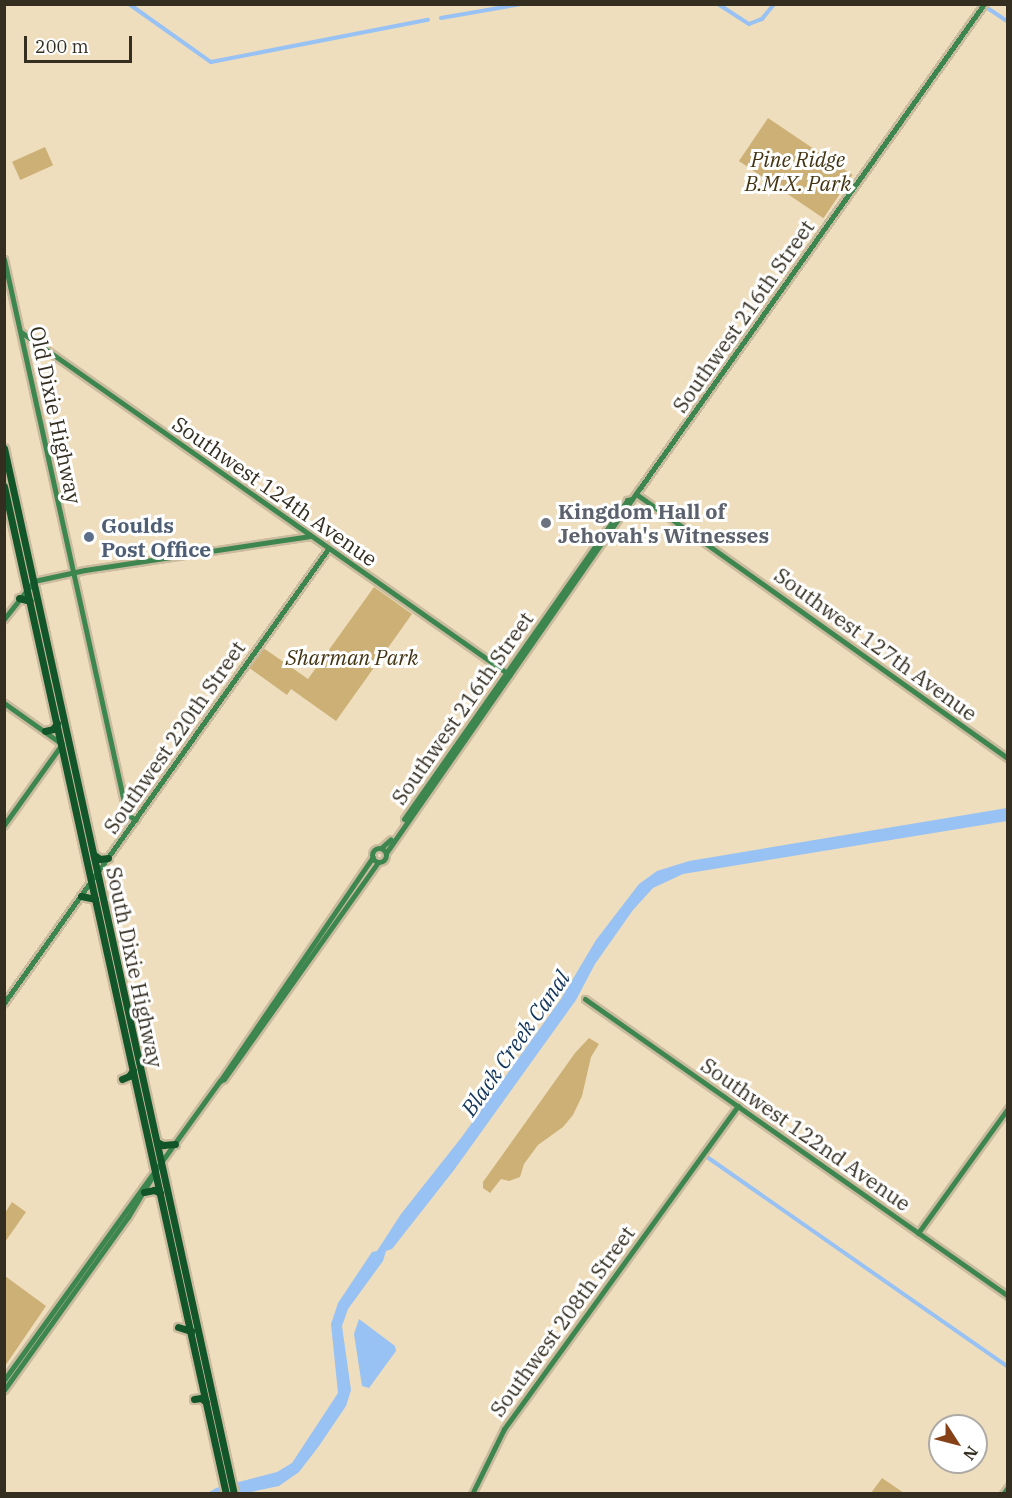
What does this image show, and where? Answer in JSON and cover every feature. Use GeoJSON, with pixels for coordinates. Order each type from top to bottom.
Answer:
{"type":"FeatureCollection","features":[{"type":"Feature","properties":{"kind":"highway","name":"South Dixie Highway"},"geometry":{"type":"LineString","coordinates":[[4,448],[178,1239],[191,1314],[190,1331],[206,1402],[227,1478],[234,1494]]}},
{"type":"Feature","properties":{"kind":"highway","name":"South Dixie Highway"},"geometry":{"type":"LineString","coordinates":[[4,486],[160,1194],[191,1314],[227,1478],[226,1494]]}},
{"type":"Feature","properties":{"kind":"highway"},"geometry":{"type":"LineString","coordinates":[[16,540],[21,544],[28,577],[34,581]]}},
{"type":"Feature","properties":{"kind":"highway"},"geometry":{"type":"LineString","coordinates":[[27,587],[32,591],[42,635],[48,644]]}},
{"type":"Feature","properties":{"kind":"highway"},"geometry":{"type":"LineString","coordinates":[[19,598],[30,601]]}},
{"type":"Feature","properties":{"kind":"highway"},"geometry":{"type":"LineString","coordinates":[[45,731],[53,729],[57,723]]}},
{"type":"Feature","properties":{"kind":"highway"},"geometry":{"type":"LineString","coordinates":[[67,733],[62,744],[67,750],[76,790],[81,797]]}},
{"type":"Feature","properties":{"kind":"highway"},"geometry":{"type":"LineString","coordinates":[[53,756],[65,759]]}},
{"type":"Feature","properties":{"kind":"highway"},"geometry":{"type":"LineString","coordinates":[[77,816],[82,823],[92,868],[98,873]]}},
{"type":"Feature","properties":{"kind":"highway"},"geometry":{"type":"LineString","coordinates":[[94,855],[100,859],[108,858]]}},
{"type":"Feature","properties":{"kind":"highway"},"geometry":{"type":"LineString","coordinates":[[92,881],[98,887],[107,929],[112,937]]}},
{"type":"Feature","properties":{"kind":"highway"},"geometry":{"type":"LineString","coordinates":[[81,896],[95,899]]}},
{"type":"Feature","properties":{"kind":"highway"},"geometry":{"type":"LineString","coordinates":[[126,1001],[120,1009],[125,1014],[133,1052],[139,1060]]}},
{"type":"Feature","properties":{"kind":"highway"},"geometry":{"type":"LineString","coordinates":[[122,1079],[129,1077],[133,1070]]}},
{"type":"Feature","properties":{"kind":"highway"},"geometry":{"type":"LineString","coordinates":[[141,1105],[146,1110],[157,1161],[161,1162]]}},
{"type":"Feature","properties":{"kind":"highway"},"geometry":{"type":"LineString","coordinates":[[157,1142],[163,1145],[175,1144]]}},
{"type":"Feature","properties":{"kind":"highway"},"geometry":{"type":"LineString","coordinates":[[155,1171],[160,1174],[174,1234],[178,1239]]}},
{"type":"Feature","properties":{"kind":"highway"},"geometry":{"type":"LineString","coordinates":[[144,1192],[153,1190],[160,1194]]}},
{"type":"Feature","properties":{"kind":"highway"},"geometry":{"type":"LineString","coordinates":[[178,1327],[186,1327],[190,1331]]}},
{"type":"Feature","properties":{"kind":"highway"},"geometry":{"type":"LineString","coordinates":[[195,1399],[206,1402]]}},
{"type":"Feature","properties":{"kind":"street","name":"Southwest 216th Street"},"geometry":{"type":"LineString","coordinates":[[384,850],[445,768],[627,500],[634,497],[984,4]]}},
{"type":"Feature","properties":{"kind":"street","name":"Old Dixie Highway"},"geometry":{"type":"LineString","coordinates":[[4,259],[123,802],[128,815],[136,820]]}},
{"type":"Feature","properties":{"kind":"street","name":"Southwest 124th Avenue"},"geometry":{"type":"LineString","coordinates":[[21,332],[508,674]]}},
{"type":"Feature","properties":{"kind":"street","name":"Southwest 127th Avenue"},"geometry":{"type":"LineString","coordinates":[[634,497],[1008,758]]}},
{"type":"Feature","properties":{"kind":"street"},"geometry":{"type":"LineString","coordinates":[[4,619],[34,581],[74,572],[310,536]]}},
{"type":"Feature","properties":{"kind":"street","name":"Southwest 220th Street"},"geometry":{"type":"LineString","coordinates":[[4,1004],[328,549]]}},
{"type":"Feature","properties":{"kind":"street","name":"Southwest 216th Street"},"geometry":{"type":"LineString","coordinates":[[384,850],[468,727],[508,674]]}},
{"type":"Feature","properties":{"kind":"street"},"geometry":{"type":"LineString","coordinates":[[4,703],[62,744],[4,825]]}},
{"type":"Feature","properties":{"kind":"street"},"geometry":{"type":"LineString","coordinates":[[445,768],[447,758],[468,727]]}},
{"type":"Feature","properties":{"kind":"street"},"geometry":{"type":"LineString","coordinates":[[4,1380],[220,1081],[229,1072],[375,860],[375,849],[384,850],[384,860],[375,860]]}},
{"type":"Feature","properties":{"kind":"street","name":"Southwest 122nd Avenue"},"geometry":{"type":"LineString","coordinates":[[585,999],[1008,1296]]}},
{"type":"Feature","properties":{"kind":"street","name":"Southwest 208th Street"},"geometry":{"type":"LineString","coordinates":[[472,1494],[504,1429],[738,1106]]}},
{"type":"Feature","properties":{"kind":"street"},"geometry":{"type":"LineString","coordinates":[[918,1233],[1008,1108]]}},
{"type":"Feature","properties":{"kind":"street"},"geometry":{"type":"LineString","coordinates":[[4,1390],[144,1192],[155,1171]]}},
{"type":"Feature","properties":{"kind":"street"},"geometry":{"type":"LineString","coordinates":[[1003,1494],[1008,1487]]}},
{"type":"Feature","properties":{"kind":"green space","name":"Pine Ridge B.M.X. Park"},"geometry":{"type":"Polygon","coordinates":[[[768,118],[853,175],[823,218],[739,161],[768,118]]]}},
{"type":"Feature","properties":{"kind":"green space"},"geometry":{"type":"Polygon","coordinates":[[[45,147],[53,165],[20,180],[12,162],[45,147]]]}},
{"type":"Feature","properties":{"kind":"green space","name":"Sharman Park"},"geometry":{"type":"Polygon","coordinates":[[[374,587],[412,614],[336,721],[291,689],[287,695],[248,667],[262,647],[308,679],[374,587]]]}},
{"type":"Feature","properties":{"kind":"green space"},"geometry":{"type":"Polygon","coordinates":[[[589,1038],[599,1044],[591,1057],[582,1096],[573,1115],[563,1127],[538,1145],[524,1164],[520,1177],[509,1181],[501,1179],[490,1193],[483,1188],[483,1182],[575,1053],[589,1038]]]}},
{"type":"Feature","properties":{"kind":"green space"},"geometry":{"type":"Polygon","coordinates":[[[12,1202],[26,1212],[5,1242],[5,1213],[12,1202]]]}},
{"type":"Feature","properties":{"kind":"green space"},"geometry":{"type":"Polygon","coordinates":[[[5,1276],[46,1306],[5,1366],[5,1276]]]}},
{"type":"Feature","properties":{"kind":"green space"},"geometry":{"type":"Polygon","coordinates":[[[882,1478],[904,1493],[871,1493],[882,1478]]]}},
{"type":"Feature","properties":{"kind":"water","name":"Black Creek Canal"},"geometry":{"type":"Polygon","coordinates":[[[1007,808],[1007,821],[683,874],[653,888],[633,910],[595,964],[576,1000],[454,1170],[392,1249],[386,1251],[383,1261],[348,1309],[342,1326],[351,1390],[346,1406],[319,1446],[299,1472],[279,1486],[246,1493],[206,1494],[216,1488],[277,1472],[292,1463],[338,1393],[331,1324],[338,1303],[372,1252],[377,1251],[401,1214],[461,1138],[561,999],[596,940],[639,884],[657,871],[689,861],[1007,808]]]}},
{"type":"Feature","properties":{"kind":"water"},"geometry":{"type":"Polygon","coordinates":[[[359,1319],[395,1346],[396,1351],[369,1388],[362,1386],[354,1334],[359,1319]]]}},
{"type":"Feature","properties":{"kind":"waterway"},"geometry":{"type":"LineString","coordinates":[[129,4],[211,62],[428,20]]}},
{"type":"Feature","properties":{"kind":"waterway"},"geometry":{"type":"LineString","coordinates":[[441,18],[521,4]]}},
{"type":"Feature","properties":{"kind":"waterway"},"geometry":{"type":"LineString","coordinates":[[718,4],[749,24],[762,19],[774,4]]}},
{"type":"Feature","properties":{"kind":"waterway"},"geometry":{"type":"LineString","coordinates":[[989,9],[1008,22]]}},
{"type":"Feature","properties":{"kind":"waterway"},"geometry":{"type":"LineString","coordinates":[[707,1157],[1008,1367]]}},
{"type":"Feature","properties":{"kind":"place","name":"Kingdom Hall of Jehovah's Witnesses"},"geometry":{"type":"Point","coordinates":[546,523]}},
{"type":"Feature","properties":{"kind":"place","name":"Goulds Post Office"},"geometry":{"type":"Point","coordinates":[89,537]}}]}
